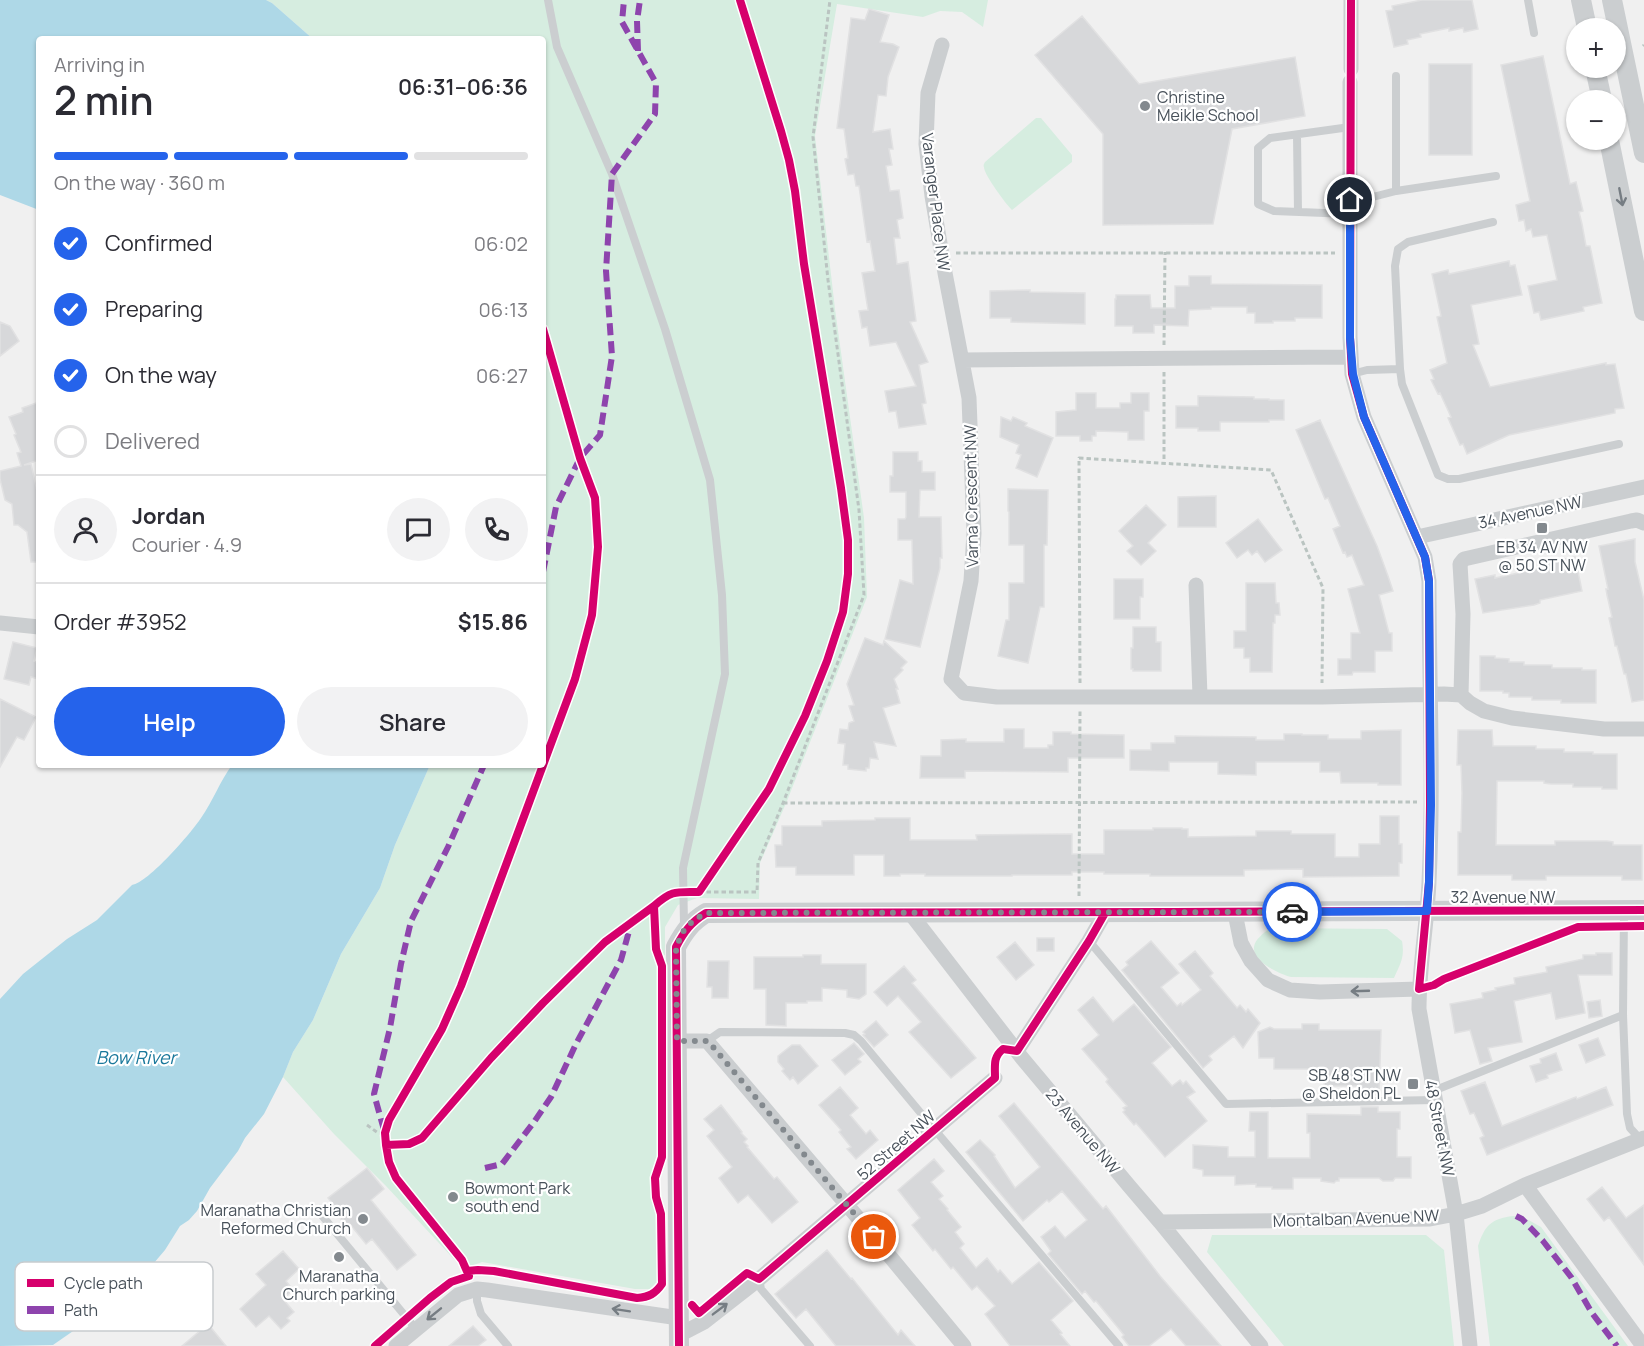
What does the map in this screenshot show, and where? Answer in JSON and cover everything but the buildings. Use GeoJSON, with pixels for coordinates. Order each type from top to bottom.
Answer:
{"type":"FeatureCollection","features":[{"type":"Feature","properties":{"kind":"street","name":"48 Street NW"},"geometry":{"type":"LineString","coordinates":[[1351,0],[1351,357],[1364,417],[1425,557],[1429,581],[1431,805],[1429,882],[1419,989],[1419,1018],[1456,1214],[1470,1346]]}},
{"type":"Feature","properties":{"kind":"street"},"geometry":{"type":"LineString","coordinates":[[1581,0],[1585,18]]}},
{"type":"Feature","properties":{"kind":"street"},"geometry":{"type":"LineString","coordinates":[[1612,0],[1644,153]]}},
{"type":"Feature","properties":{"kind":"street","name":"Varanger Place NW"},"geometry":{"type":"LineString","coordinates":[[942,45],[928,93],[926,144],[942,254],[962,360]]}},
{"type":"Feature","properties":{"kind":"street"},"geometry":{"type":"LineString","coordinates":[[1612,150],[1644,311]]}},
{"type":"Feature","properties":{"kind":"street"},"geometry":{"type":"LineString","coordinates":[[962,360],[1351,357]]}},
{"type":"Feature","properties":{"kind":"street","name":"Varna Crescent NW"},"geometry":{"type":"LineString","coordinates":[[962,360],[969,398],[974,533],[971,581],[951,679],[964,693],[997,697],[1461,695]]}},
{"type":"Feature","properties":{"kind":"street","name":"34 Avenue NW"},"geometry":{"type":"LineString","coordinates":[[1417,537],[1644,487]]}},
{"type":"Feature","properties":{"kind":"street"},"geometry":{"type":"LineString","coordinates":[[1644,523],[1637,520],[1631,521],[1464,559],[1460,564],[1463,614],[1461,695],[1484,711],[1512,718],[1604,729],[1644,729]]}},
{"type":"Feature","properties":{"kind":"street"},"geometry":{"type":"LineString","coordinates":[[1196,585],[1200,696]]}},
{"type":"Feature","properties":{"kind":"street"},"geometry":{"type":"LineString","coordinates":[[0,623],[36,627]]}},
{"type":"Feature","properties":{"kind":"street","name":"32 Avenue NW"},"geometry":{"type":"LineString","coordinates":[[684,930],[706,913],[1644,910]]}},
{"type":"Feature","properties":{"kind":"street","name":"23 Avenue NW"},"geometry":{"type":"LineString","coordinates":[[910,913],[1017,1051],[1261,1346]]}},
{"type":"Feature","properties":{"kind":"street"},"geometry":{"type":"LineString","coordinates":[[1017,1051],[1106,913]]}},
{"type":"Feature","properties":{"kind":"street"},"geometry":{"type":"LineString","coordinates":[[1234,913],[1241,944],[1251,961],[1268,980],[1290,990],[1320,992],[1419,989]]}},
{"type":"Feature","properties":{"kind":"street"},"geometry":{"type":"LineString","coordinates":[[396,1346],[458,1295],[477,1289],[679,1333],[676,947],[684,930]]}},
{"type":"Feature","properties":{"kind":"street"},"geometry":{"type":"LineString","coordinates":[[677,1041],[708,1041],[964,1346]]}},
{"type":"Feature","properties":{"kind":"street","name":"52 Street NW"},"geometry":{"type":"LineString","coordinates":[[679,1333],[704,1322],[759,1279],[995,1078]]}},
{"type":"Feature","properties":{"kind":"street","name":"Montalban Avenue NW"},"geometry":{"type":"LineString","coordinates":[[1160,1222],[1430,1219],[1482,1206],[1525,1185],[1643,1140]]}},
{"type":"Feature","properties":{"kind":"street"},"geometry":{"type":"LineString","coordinates":[[1525,1185],[1644,1346]]}},
{"type":"Feature","properties":{"kind":"lane"},"geometry":{"type":"LineString","coordinates":[[548,0],[557,47],[612,174],[665,329],[710,480],[722,595],[725,674],[682,868],[684,930]]}},
{"type":"Feature","properties":{"kind":"lane"},"geometry":{"type":"LineString","coordinates":[[1528,0],[1534,33]]}},
{"type":"Feature","properties":{"kind":"lane"},"geometry":{"type":"LineString","coordinates":[[1396,76],[1396,191]]}},
{"type":"Feature","properties":{"kind":"lane"},"geometry":{"type":"LineString","coordinates":[[1350,127],[1270,138],[1258,148],[1258,204],[1274,212],[1350,207],[1365,199],[1396,191],[1496,176]]}},
{"type":"Feature","properties":{"kind":"lane"},"geometry":{"type":"LineString","coordinates":[[1297,135],[1298,212]]}},
{"type":"Feature","properties":{"kind":"lane"},"geometry":{"type":"LineString","coordinates":[[1492,222],[1408,242],[1398,249],[1395,266],[1402,384],[1438,475],[1448,480],[1459,479],[1619,444]]}},
{"type":"Feature","properties":{"kind":"lane"},"geometry":{"type":"LineString","coordinates":[[1353,374],[1367,370],[1400,369]]}},
{"type":"Feature","properties":{"kind":"lane"},"geometry":{"type":"LineString","coordinates":[[1624,910],[1623,1015],[1627,1114],[1630,1128],[1643,1140]]}},
{"type":"Feature","properties":{"kind":"lane"},"geometry":{"type":"LineString","coordinates":[[1089,940],[1226,1104],[1434,1096],[1623,1015]]}},
{"type":"Feature","properties":{"kind":"lane"},"geometry":{"type":"LineString","coordinates":[[708,1041],[720,1032],[854,1035],[1119,1346]]}},
{"type":"Feature","properties":{"kind":"lane"},"geometry":{"type":"LineString","coordinates":[[320,1212],[416,1329]]}},
{"type":"Feature","properties":{"kind":"lane"},"geometry":{"type":"LineString","coordinates":[[759,1279],[761,1289],[810,1346]]}},
{"type":"Feature","properties":{"kind":"lane"},"geometry":{"type":"LineString","coordinates":[[477,1289],[477,1301],[482,1314],[508,1346]]}},
{"type":"Feature","properties":{"kind":"path"},"geometry":{"type":"LineString","coordinates":[[684,892],[701,889],[757,892],[758,863],[864,595],[859,510],[828,280],[813,137],[830,0]]}},
{"type":"Feature","properties":{"kind":"path"},"geometry":{"type":"LineString","coordinates":[[942,254],[1335,253]]}},
{"type":"Feature","properties":{"kind":"path"},"geometry":{"type":"LineString","coordinates":[[1080,913],[1078,458],[1271,470],[1323,588],[1322,697]]}},
{"type":"Feature","properties":{"kind":"path"},"geometry":{"type":"LineString","coordinates":[[783,803],[1415,802],[1431,805]]}},
{"type":"Feature","properties":{"kind":"path"},"geometry":{"type":"LineString","coordinates":[[367,1125],[378,1133],[386,1130],[386,1145]]}},
{"type":"Feature","properties":{"kind":"green space"},"geometry":{"type":"Polygon","coordinates":[[[266,0],[988,0],[983,27],[962,12],[940,11],[923,17],[837,4],[815,136],[835,309],[864,518],[867,597],[787,801],[760,863],[759,899],[697,898],[678,905],[665,927],[665,955],[658,955],[660,1156],[652,1192],[660,1216],[660,1279],[653,1289],[635,1289],[482,1262],[463,1269],[283,1077],[293,1052],[313,1020],[341,954],[380,888],[395,845],[429,768],[546,768],[546,36],[310,36],[266,0]]]}},
{"type":"Feature","properties":{"kind":"green space"},"geometry":{"type":"Polygon","coordinates":[[[1036,118],[1041,118],[1072,155],[1072,162],[1012,210],[991,183],[984,165],[1036,118]]]}},
{"type":"Feature","properties":{"kind":"green space"},"geometry":{"type":"Polygon","coordinates":[[[1270,928],[1387,929],[1402,941],[1400,965],[1394,978],[1291,977],[1280,973],[1257,958],[1254,947],[1256,941],[1270,928]]]}},
{"type":"Feature","properties":{"kind":"green space"},"geometry":{"type":"Polygon","coordinates":[[[1513,1216],[1523,1217],[1541,1227],[1628,1346],[1490,1346],[1478,1246],[1483,1233],[1490,1224],[1513,1216]]]}},
{"type":"Feature","properties":{"kind":"green space"},"geometry":{"type":"Polygon","coordinates":[[[1212,1235],[1426,1235],[1444,1250],[1454,1346],[1284,1346],[1207,1252],[1212,1235]]]}},
{"type":"Feature","properties":{"kind":"water"},"geometry":{"type":"Polygon","coordinates":[[[0,0],[266,0],[310,36],[36,36],[36,209],[0,195],[0,0]]]}},
{"type":"Feature","properties":{"kind":"water","name":"Bow River"},"geometry":{"type":"Polygon","coordinates":[[[230,768],[429,768],[395,845],[380,888],[341,954],[313,1020],[293,1052],[264,1114],[210,1188],[197,1211],[180,1226],[155,1262],[15,1262],[15,1331],[73,1331],[53,1345],[0,1346],[0,999],[23,974],[67,939],[97,920],[132,885],[149,875],[169,856],[201,818],[230,768]]]}},
{"type":"Feature","properties":{"kind":"marked path"},"geometry":{"type":"LineString","coordinates":[[546,557],[556,507],[580,458],[600,435],[612,356],[606,271],[612,174],[655,114],[656,83],[622,22],[624,0]]}},
{"type":"Feature","properties":{"kind":"marked path"},"geometry":{"type":"LineString","coordinates":[[638,51],[637,21],[640,0]]}},
{"type":"Feature","properties":{"kind":"marked path"},"geometry":{"type":"LineString","coordinates":[[384,1130],[374,1094],[390,1028],[411,921],[448,847],[483,768]]}},
{"type":"Feature","properties":{"kind":"marked path"},"geometry":{"type":"LineString","coordinates":[[485,1168],[502,1164],[551,1097],[576,1044],[621,960],[631,924]]}},
{"type":"Feature","properties":{"kind":"marked path"},"geometry":{"type":"LineString","coordinates":[[1516,1216],[1522,1219],[1543,1241],[1571,1277],[1592,1313],[1617,1346]]}},
{"type":"Feature","properties":{"kind":"cycle path"},"geometry":{"type":"LineString","coordinates":[[467,1271],[494,1271],[637,1298],[651,1294],[662,1284],[661,1214],[656,1197],[655,1178],[662,1157],[662,966],[656,949],[654,906],[665,897],[675,893],[699,892],[769,789],[805,716],[843,612],[848,574],[848,540],[804,264],[795,191],[781,131],[740,0]]}},
{"type":"Feature","properties":{"kind":"cycle path"},"geometry":{"type":"LineString","coordinates":[[1351,0],[1350,337],[1352,374],[1364,417],[1425,557],[1429,581],[1429,882],[1419,989],[1578,927],[1644,926]]}},
{"type":"Feature","properties":{"kind":"cycle path"},"geometry":{"type":"LineString","coordinates":[[546,339],[580,458],[595,498],[598,547],[592,615],[575,679],[546,757]]}},
{"type":"Feature","properties":{"kind":"cycle path"},"geometry":{"type":"LineString","coordinates":[[375,1346],[451,1282],[469,1276],[462,1260],[396,1178],[389,1162],[385,1133],[389,1120],[442,1029],[461,986],[542,768]]}},
{"type":"Feature","properties":{"kind":"cycle path"},"geometry":{"type":"LineString","coordinates":[[386,1145],[409,1144],[422,1138],[491,1058],[543,1003],[605,942],[654,906]]}},
{"type":"Feature","properties":{"kind":"cycle path"},"geometry":{"type":"LineString","coordinates":[[679,1346],[676,947],[688,928],[706,913],[1644,910]]}},
{"type":"Feature","properties":{"kind":"cycle path"},"geometry":{"type":"LineString","coordinates":[[692,1305],[699,1313],[747,1273],[759,1279],[995,1078],[995,1062],[998,1055],[1003,1049],[1017,1051],[1105,913]]}},
{"type":"Feature","properties":{"kind":"way so far"},"geometry":{"type":"LineString","coordinates":[[874,1237],[708,1041],[677,1041],[676,947],[684,930],[694,920],[706,913],[1292,912]]}},
{"type":"Feature","properties":{"kind":"place","name":"Christine Meikle School"},"geometry":{"type":"Point","coordinates":[1145,106]}},
{"type":"Feature","properties":{"kind":"place","name":"EB 34 AV NW @ 50 ST NW"},"geometry":{"type":"Point","coordinates":[1542,528]}},
{"type":"Feature","properties":{"kind":"place","name":"SB 48 ST NW @ Sheldon PL"},"geometry":{"type":"Point","coordinates":[1413,1084]}},
{"type":"Feature","properties":{"kind":"place","name":"Bowmont Park south end"},"geometry":{"type":"Point","coordinates":[453,1197]}},
{"type":"Feature","properties":{"kind":"place","name":"Maranatha Christian Reformed Church"},"geometry":{"type":"Point","coordinates":[363,1219]}},
{"type":"Feature","properties":{"kind":"place","name":"Maranatha Church parking"},"geometry":{"type":"Point","coordinates":[339,1257]}},
{"type":"Feature","properties":{"kind":"route"},"geometry":{"type":"LineString","coordinates":[[1292,912],[1427,911],[1429,889],[1431,805],[1429,581],[1425,557],[1359,403],[1353,374],[1350,338],[1350,200]]}}]}
